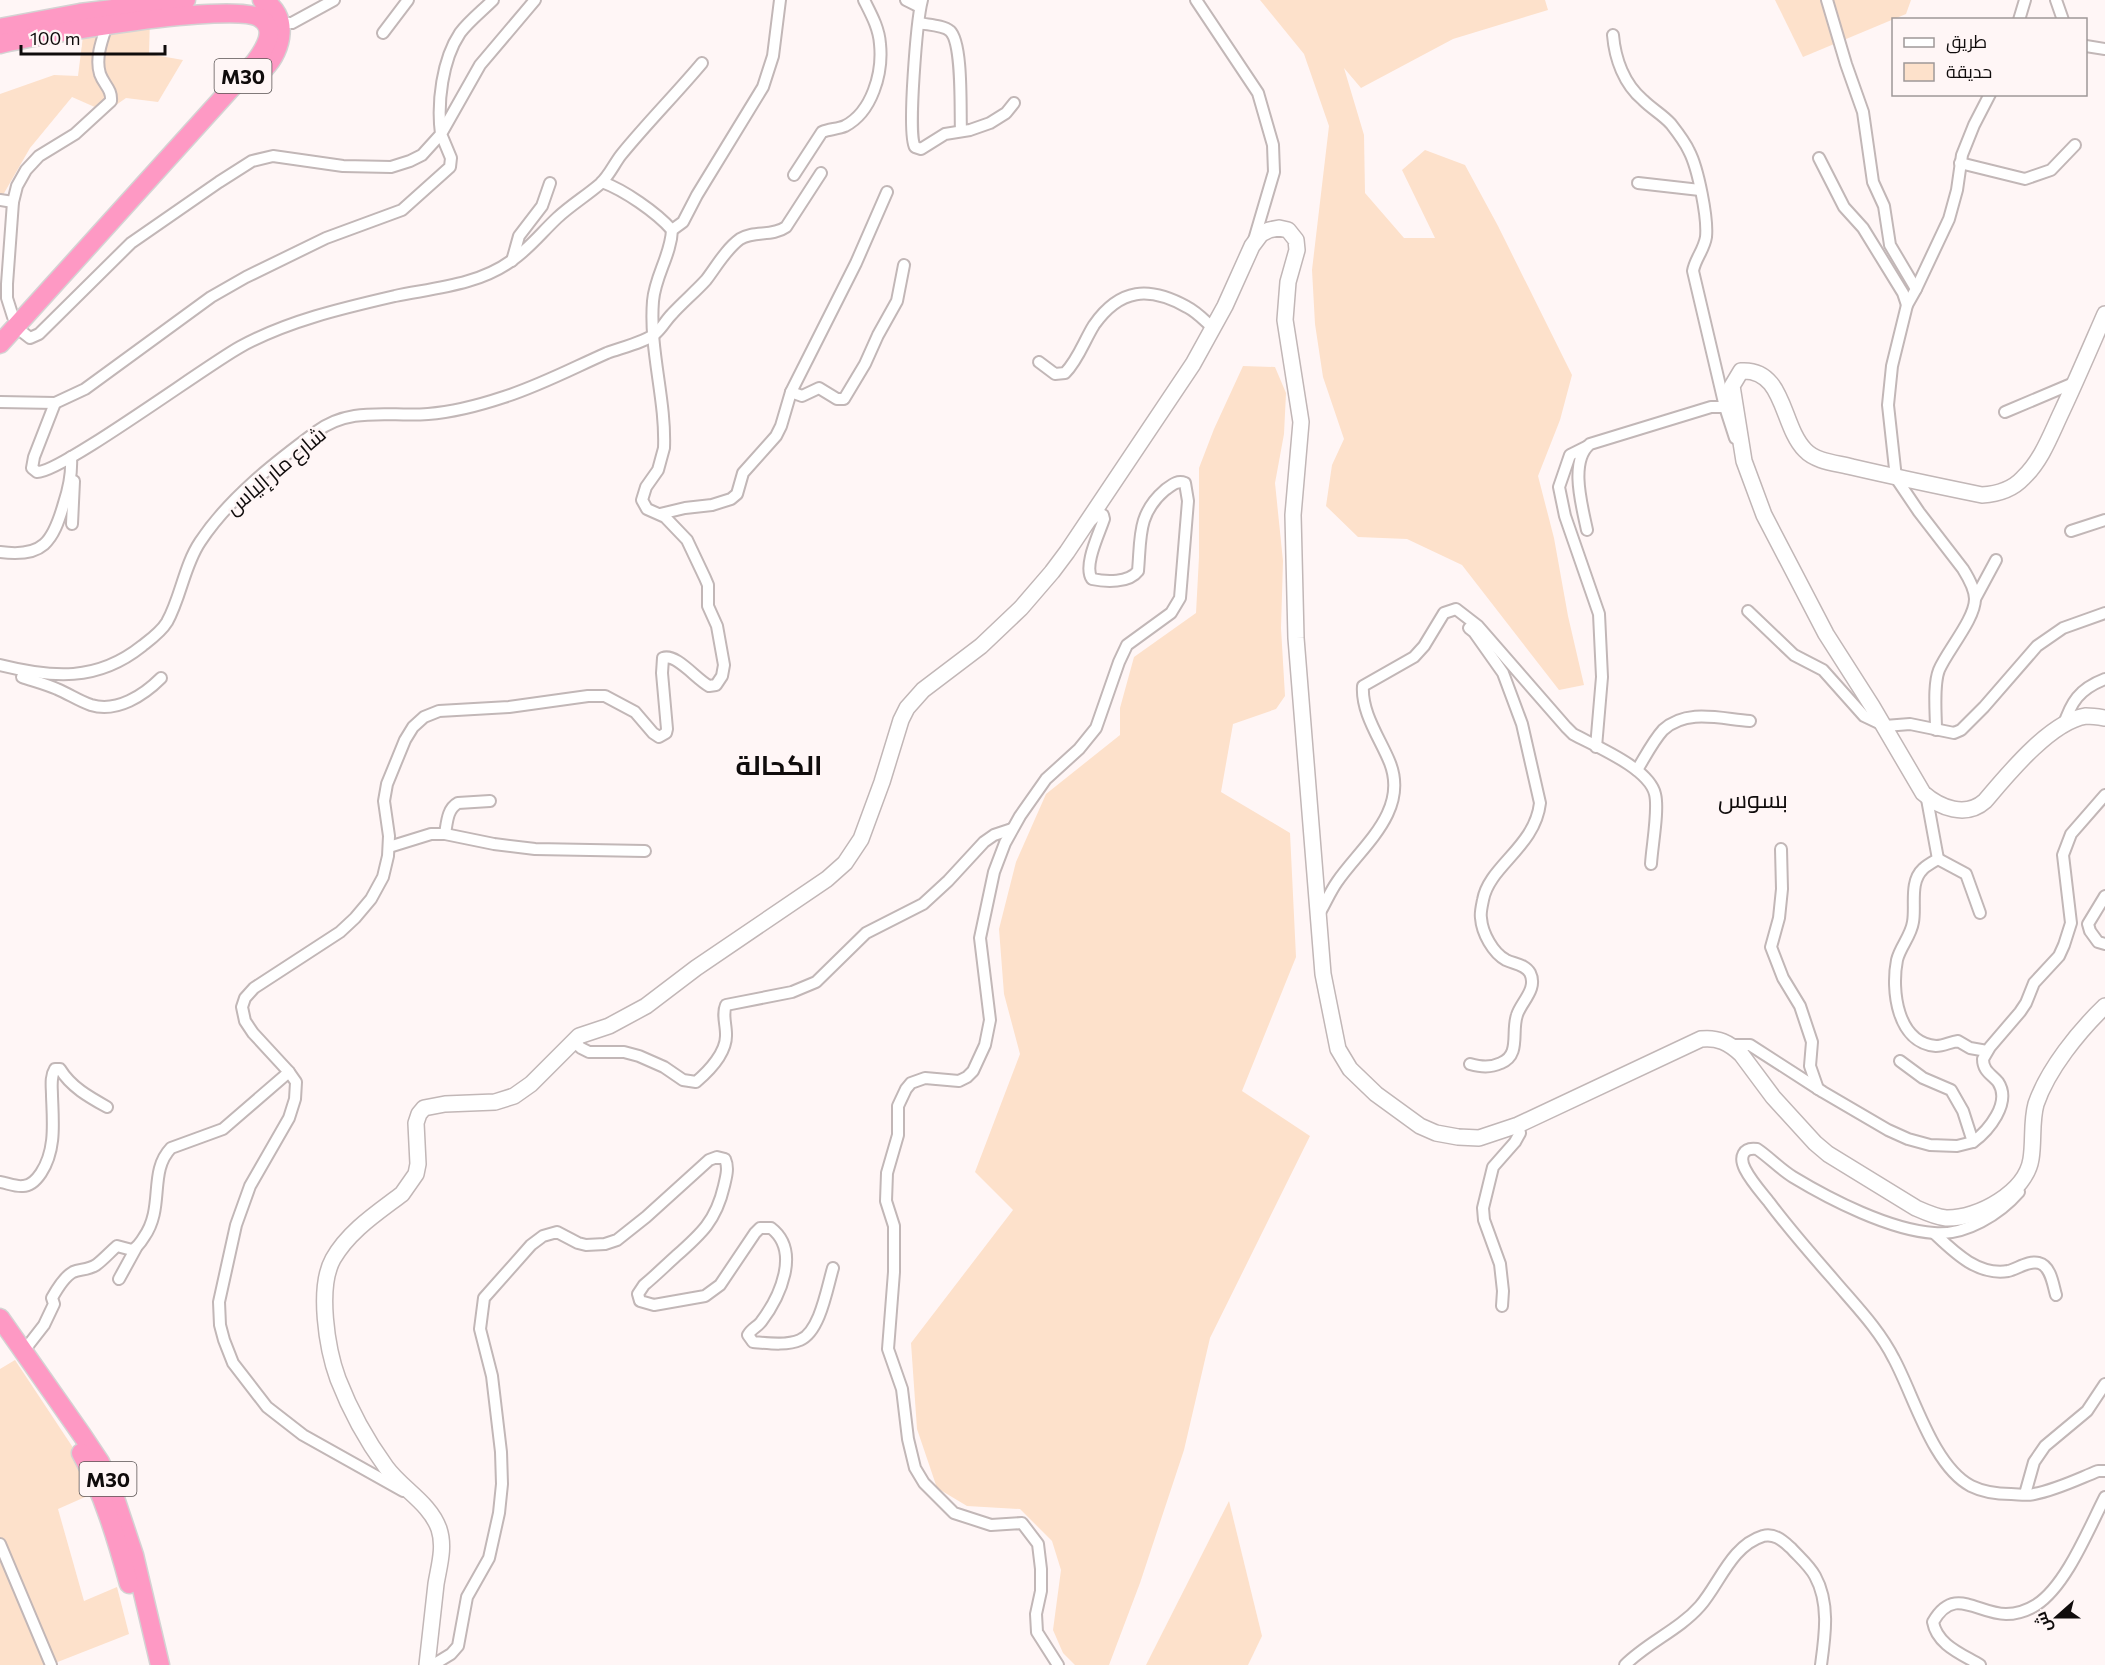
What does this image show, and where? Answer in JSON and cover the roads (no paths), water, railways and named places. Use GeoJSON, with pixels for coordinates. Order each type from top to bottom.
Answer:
{"type":"FeatureCollection","features":[{"type":"Feature","properties":{"kind":"highway","name":"M30"},"geometry":{"type":"LineString","coordinates":[[0,28],[186,0]]}},
{"type":"Feature","properties":{"kind":"highway"},"geometry":{"type":"LineString","coordinates":[[262,0],[272,6],[281,23]]}},
{"type":"Feature","properties":{"kind":"highway","name":"M30"},"geometry":{"type":"LineString","coordinates":[[0,44],[31,37],[110,12],[244,13],[254,15],[264,21],[268,33],[263,52],[20,326],[0,357]]}},
{"type":"Feature","properties":{"kind":"highway","name":"M30"},"geometry":{"type":"LineString","coordinates":[[0,344],[20,326],[269,64],[278,48],[281,23]]}},
{"type":"Feature","properties":{"kind":"highway","name":"M30"},"geometry":{"type":"LineString","coordinates":[[0,1318],[82,1435],[100,1462],[110,1483],[134,1555],[160,1665]]}},
{"type":"Feature","properties":{"kind":"highway","name":"M30"},"geometry":{"type":"LineString","coordinates":[[0,1332],[63,1423],[89,1468],[121,1555],[150,1665]]}},
{"type":"Feature","properties":{"kind":"main road"},"geometry":{"type":"LineString","coordinates":[[427,1665],[441,1544],[438,1527],[432,1516],[388,1470],[372,1446],[338,1378],[325,1311],[324,1293],[327,1274],[332,1262],[347,1239],[402,1194],[416,1174],[419,1156],[416,1123],[424,1108],[445,1104],[495,1102],[514,1096],[531,1084],[579,1036],[609,1026],[646,1006],[696,968],[837,872],[852,855],[861,839],[882,782],[897,729],[907,708],[923,690],[981,646],[1021,608],[1052,572],[1087,524],[1193,364],[1252,246],[1261,234],[1279,228],[1288,230],[1296,240],[1297,250],[1288,282],[1285,320],[1300,422],[1293,515],[1296,638],[1323,974],[1338,1049],[1350,1069],[1376,1094],[1398,1112],[1436,1134],[1479,1138],[1518,1125],[1701,1039],[1710,1038],[1731,1045],[1752,1068],[1773,1097],[1828,1154],[1916,1208],[1947,1218],[1977,1212],[1997,1202],[2019,1186],[2028,1171],[2031,1159],[2033,1118],[2037,1103],[2062,1056],[2105,1006]]}},
{"type":"Feature","properties":{"kind":"main road"},"geometry":{"type":"LineString","coordinates":[[2105,314],[2038,462],[2022,480],[1996,494],[1982,495],[1896,478],[1818,458],[1805,451],[1789,425],[1773,386],[1753,370],[1741,371],[1732,386],[1744,461],[1764,515],[1826,634],[1885,726],[1923,793],[1937,804],[1949,809],[1975,808],[1985,801],[2032,749],[2062,727],[2086,716],[2105,718]]}},
{"type":"Feature","properties":{"kind":"street"},"geometry":{"type":"LineString","coordinates":[[281,23],[292,23],[334,0]]}},
{"type":"Feature","properties":{"kind":"street"},"geometry":{"type":"LineString","coordinates":[[383,33],[408,0]]}},
{"type":"Feature","properties":{"kind":"street"},"geometry":{"type":"LineString","coordinates":[[0,402],[55,404],[92,384],[192,310],[246,277],[326,238],[407,207],[450,166],[451,158],[441,134],[441,97],[446,69],[452,48],[467,25],[493,0]]}},
{"type":"Feature","properties":{"kind":"street"},"geometry":{"type":"LineString","coordinates":[[110,12],[100,46],[99,66],[102,78],[110,89],[111,101],[75,134],[34,160],[17,186],[13,201],[7,298],[13,318],[30,338],[34,337],[131,243],[252,162],[273,156],[343,166],[391,167],[422,155],[441,134],[480,65],[535,0]]}},
{"type":"Feature","properties":{"kind":"street"},"geometry":{"type":"LineString","coordinates":[[672,230],[683,222],[701,188],[760,94],[773,56],[780,0]]}},
{"type":"Feature","properties":{"kind":"street"},"geometry":{"type":"LineString","coordinates":[[794,175],[822,132],[844,126],[862,112],[869,101],[877,74],[880,45],[876,26],[864,0]]}},
{"type":"Feature","properties":{"kind":"street"},"geometry":{"type":"LineString","coordinates":[[906,0],[921,3],[912,106],[912,143],[915,147],[921,149],[945,134],[990,123],[1006,113],[1014,103]]}},
{"type":"Feature","properties":{"kind":"street"},"geometry":{"type":"LineString","coordinates":[[1196,0],[1258,93],[1273,145],[1274,172],[1252,246]]}},
{"type":"Feature","properties":{"kind":"street"},"geometry":{"type":"LineString","coordinates":[[1827,0],[1863,112],[1867,149],[1874,182],[1884,206],[1890,245],[1917,289]]}},
{"type":"Feature","properties":{"kind":"street"},"geometry":{"type":"LineString","coordinates":[[2020,18],[2025,0]]}},
{"type":"Feature","properties":{"kind":"street"},"geometry":{"type":"LineString","coordinates":[[2056,0],[2062,18]]}},
{"type":"Feature","properties":{"kind":"street"},"geometry":{"type":"LineString","coordinates":[[919,23],[948,29],[955,38],[958,51],[961,131]]}},
{"type":"Feature","properties":{"kind":"street"},"geometry":{"type":"LineString","coordinates":[[1613,35],[1614,50],[1625,79],[1633,91],[1658,112],[1681,137],[1694,163],[1707,228],[1706,240],[1695,261],[1693,271],[1725,407],[1744,461]]}},
{"type":"Feature","properties":{"kind":"street"},"geometry":{"type":"LineString","coordinates":[[2087,46],[2105,49]]}},
{"type":"Feature","properties":{"kind":"street"},"geometry":{"type":"LineString","coordinates":[[55,404],[32,463],[32,468],[37,472],[44,472],[71,457],[217,360],[277,329],[330,313],[467,281],[512,261],[572,204],[602,182],[620,156],[702,63]]}},
{"type":"Feature","properties":{"kind":"street"},"geometry":{"type":"LineString","coordinates":[[1975,599],[1963,569],[1896,478],[1888,405],[1892,366],[1907,305],[1917,289],[1953,206],[1960,163],[1974,124],[1989,96]]}},
{"type":"Feature","properties":{"kind":"street"},"geometry":{"type":"LineString","coordinates":[[1960,163],[2025,179],[2051,170],[2074,145]]}},
{"type":"Feature","properties":{"kind":"street"},"geometry":{"type":"LineString","coordinates":[[1819,158],[1844,207],[1863,228],[1903,293],[1907,305]]}},
{"type":"Feature","properties":{"kind":"street"},"geometry":{"type":"LineString","coordinates":[[654,334],[739,240],[751,235],[777,232],[786,227],[821,173]]}},
{"type":"Feature","properties":{"kind":"street"},"geometry":{"type":"LineString","coordinates":[[416,1498],[303,1435],[267,1407],[233,1363],[224,1340],[219,1313],[221,1291],[244,1198],[293,1108],[296,1082],[290,1072],[253,1033],[241,1011],[246,998],[262,982],[340,932],[370,899],[387,867],[389,847],[384,801],[387,784],[405,740],[413,727],[424,717],[439,711],[509,707],[588,696],[605,696],[635,712],[653,733],[660,737],[668,729],[662,674],[663,658],[672,657],[709,686],[716,685],[722,676],[724,665],[717,626],[708,606],[708,585],[697,558],[687,540],[672,523],[660,514],[647,509],[642,500],[644,491],[658,470],[664,448],[653,300],[658,274],[671,245],[672,230],[663,220],[614,187],[602,182]]}},
{"type":"Feature","properties":{"kind":"street"},"geometry":{"type":"LineString","coordinates":[[512,261],[519,236],[542,206],[550,183]]}},
{"type":"Feature","properties":{"kind":"street"},"geometry":{"type":"LineString","coordinates":[[1638,183],[1700,190]]}},
{"type":"Feature","properties":{"kind":"street"},"geometry":{"type":"LineString","coordinates":[[660,514],[712,505],[731,499],[737,494],[743,474],[776,436],[791,392],[856,263],[887,192]]}},
{"type":"Feature","properties":{"kind":"street"},"geometry":{"type":"LineString","coordinates":[[0,200],[13,201]]}},
{"type":"Feature","properties":{"kind":"street"},"geometry":{"type":"LineString","coordinates":[[791,392],[802,396],[819,388],[837,399],[844,399],[865,364],[897,301],[903,265]]}},
{"type":"Feature","properties":{"kind":"street"},"geometry":{"type":"LineString","coordinates":[[1039,362],[1055,374],[1065,373],[1101,316],[1122,299],[1136,293],[1151,292],[1189,307],[1212,328]]}},
{"type":"Feature","properties":{"kind":"street","name":"شارع مار إلياس"},"geometry":{"type":"LineString","coordinates":[[1,665],[34,674],[73,675],[100,669],[137,650],[162,630],[192,556],[210,528],[247,488],[327,424],[362,414],[432,414],[485,403],[518,392],[654,334]]}},
{"type":"Feature","properties":{"kind":"street"},"geometry":{"type":"LineString","coordinates":[[2005,412],[2076,382]]}},
{"type":"Feature","properties":{"kind":"street"},"geometry":{"type":"LineString","coordinates":[[1596,747],[1602,677],[1599,614],[1565,516],[1559,487],[1570,455],[1590,444],[1704,408],[1725,407]]}},
{"type":"Feature","properties":{"kind":"street"},"geometry":{"type":"LineString","coordinates":[[1586,447],[1582,453],[1579,483],[1587,530]]}},
{"type":"Feature","properties":{"kind":"street"},"geometry":{"type":"LineString","coordinates":[[0,552],[30,552],[51,539],[60,519],[71,476],[71,457]]}},
{"type":"Feature","properties":{"kind":"street"},"geometry":{"type":"LineString","coordinates":[[71,476],[75,485],[72,524]]}},
{"type":"Feature","properties":{"kind":"street"},"geometry":{"type":"LineString","coordinates":[[1059,1665],[1036,1632],[1036,1614],[1041,1591],[1038,1544],[1022,1523],[991,1525],[954,1513],[924,1483],[915,1468],[908,1439],[902,1389],[888,1349],[894,1272],[894,1226],[886,1201],[887,1173],[898,1135],[900,1098],[911,1083],[925,1078],[959,1081],[967,1077],[980,1058],[990,1020],[980,944],[981,929],[998,860],[1012,829],[1046,779],[1079,749],[1096,728],[1119,662],[1128,645],[1171,613],[1180,598],[1188,501],[1185,483],[1175,482],[1152,503],[1145,513],[1141,528],[1138,572],[1130,578],[1092,579],[1088,570],[1104,519],[1103,515],[1099,513],[1087,524]]}},
{"type":"Feature","properties":{"kind":"street"},"geometry":{"type":"LineString","coordinates":[[2071,531],[2105,520]]}},
{"type":"Feature","properties":{"kind":"street"},"geometry":{"type":"LineString","coordinates":[[1936,730],[1939,670],[1965,625],[1975,599],[1996,560]]}},
{"type":"Feature","properties":{"kind":"street"},"geometry":{"type":"LineString","coordinates":[[1318,915],[1338,881],[1366,847],[1390,811],[1395,788],[1393,771],[1364,699],[1364,686],[1414,657],[1424,646],[1441,616],[1448,610],[1456,609],[1478,626],[1573,734],[1637,770],[1650,782],[1655,794],[1651,864]]}},
{"type":"Feature","properties":{"kind":"street"},"geometry":{"type":"LineString","coordinates":[[1448,610],[1474,632],[1503,673],[1522,724],[1540,803],[1538,817],[1529,834],[1484,894],[1481,918],[1495,950],[1505,960],[1524,967],[1530,973],[1528,997],[1516,1016],[1514,1052],[1511,1057],[1498,1065],[1489,1067],[1470,1064]]}},
{"type":"Feature","properties":{"kind":"street"},"geometry":{"type":"LineString","coordinates":[[1748,611],[1794,655],[1823,670],[1864,716],[1885,726],[1910,724],[1959,732],[2037,646],[2063,628],[2105,613]]}},
{"type":"Feature","properties":{"kind":"street"},"geometry":{"type":"LineString","coordinates":[[1,665],[8,672],[57,689],[89,704],[100,706],[132,700],[150,689],[161,678]]}},
{"type":"Feature","properties":{"kind":"street"},"geometry":{"type":"LineString","coordinates":[[2062,727],[2070,706],[2080,693],[2105,679]]}},
{"type":"Feature","properties":{"kind":"street"},"geometry":{"type":"LineString","coordinates":[[1637,770],[1662,731],[1683,718],[1695,716],[1750,721]]}},
{"type":"Feature","properties":{"kind":"street"},"geometry":{"type":"LineString","coordinates":[[1923,793],[1928,799],[1938,859]]}},
{"type":"Feature","properties":{"kind":"street"},"geometry":{"type":"LineString","coordinates":[[1731,1045],[1750,1045],[1818,1089],[1888,1130],[1908,1139],[1930,1144],[1957,1146],[1972,1143],[1989,1128],[2002,1099],[2001,1088],[1983,1065],[1983,1059],[2026,1003],[2034,982],[2058,956],[2064,945],[2071,923],[2063,855],[2071,834],[2105,795]]}},
{"type":"Feature","properties":{"kind":"street"},"geometry":{"type":"LineString","coordinates":[[445,834],[453,806],[490,801]]}},
{"type":"Feature","properties":{"kind":"street"},"geometry":{"type":"LineString","coordinates":[[573,1041],[589,1052],[624,1052],[639,1056],[664,1067],[683,1080],[696,1082],[723,1050],[726,1041],[724,1010],[726,1005],[792,992],[816,982],[866,933],[931,898],[984,842],[994,835],[1012,829]]}},
{"type":"Feature","properties":{"kind":"street"},"geometry":{"type":"LineString","coordinates":[[389,847],[431,834],[445,834],[494,844],[535,849],[645,851]]}},
{"type":"Feature","properties":{"kind":"street"},"geometry":{"type":"LineString","coordinates":[[1781,849],[1782,889],[1779,918],[1771,947],[1784,978],[1800,1006],[1812,1042],[1810,1066],[1818,1089]]}},
{"type":"Feature","properties":{"kind":"street"},"geometry":{"type":"LineString","coordinates":[[1938,859],[1966,874],[1980,913]]}},
{"type":"Feature","properties":{"kind":"street"},"geometry":{"type":"LineString","coordinates":[[1938,859],[1922,870],[1916,879],[1913,923],[1897,960],[1896,1006],[1898,1014],[1909,1032],[1926,1044],[1944,1046],[1958,1041],[1970,1048],[1987,1051]]}},
{"type":"Feature","properties":{"kind":"street"},"geometry":{"type":"LineString","coordinates":[[2105,896],[2088,924],[2098,942],[2105,944]]}},
{"type":"Feature","properties":{"kind":"street"},"geometry":{"type":"LineString","coordinates":[[1900,1061],[1923,1078],[1952,1090],[1963,1111],[1972,1143]]}},
{"type":"Feature","properties":{"kind":"street"},"geometry":{"type":"LineString","coordinates":[[0,1182],[24,1186],[32,1184],[47,1163],[52,1148],[52,1080],[55,1069],[60,1069],[68,1080],[84,1094],[106,1107]]}},
{"type":"Feature","properties":{"kind":"street"},"geometry":{"type":"LineString","coordinates":[[119,1279],[149,1230],[155,1215],[158,1175],[165,1155],[178,1144],[223,1129],[290,1072]]}},
{"type":"Feature","properties":{"kind":"street"},"geometry":{"type":"LineString","coordinates":[[1502,1306],[1500,1264],[1484,1220],[1483,1208],[1493,1167],[1515,1142],[1520,1133],[1518,1125]]}},
{"type":"Feature","properties":{"kind":"street"},"geometry":{"type":"LineString","coordinates":[[2019,1186],[2019,1192],[2009,1204],[1992,1215],[1956,1232],[1935,1234],[1876,1219],[1791,1176],[1757,1149],[1745,1150],[1743,1155],[1745,1168],[1768,1202],[1877,1330],[1894,1357],[1942,1459],[1958,1476],[1972,1486],[2004,1494],[2025,1494],[2044,1491],[2103,1473]]}},
{"type":"Feature","properties":{"kind":"street"},"geometry":{"type":"LineString","coordinates":[[433,1665],[451,1654],[458,1646],[467,1597],[489,1558],[499,1513],[502,1484],[501,1452],[492,1376],[480,1329],[484,1298],[531,1245],[552,1232],[561,1233],[586,1245],[605,1244],[617,1240],[646,1218],[709,1160],[721,1157],[727,1164],[727,1173],[720,1204],[713,1218],[702,1234],[644,1285],[638,1294],[640,1301],[654,1305],[705,1296],[720,1285],[755,1233],[760,1228],[771,1228],[783,1242],[786,1250],[787,1260],[784,1274],[773,1304],[760,1323],[748,1335],[753,1342],[792,1342],[805,1338],[815,1328],[833,1268]]}},
{"type":"Feature","properties":{"kind":"street"},"geometry":{"type":"LineString","coordinates":[[1935,1234],[1960,1257],[1990,1270],[2008,1271],[2029,1263],[2042,1264],[2047,1269],[2056,1295]]}},
{"type":"Feature","properties":{"kind":"street"},"geometry":{"type":"LineString","coordinates":[[23,1352],[49,1317],[54,1304],[52,1298],[61,1284],[74,1272],[86,1270],[98,1264],[117,1246],[128,1251],[136,1248]]}},
{"type":"Feature","properties":{"kind":"street"},"geometry":{"type":"LineString","coordinates":[[2025,1494],[2029,1474],[2045,1446],[2087,1411],[2105,1384]]}},
{"type":"Feature","properties":{"kind":"street"},"geometry":{"type":"LineString","coordinates":[[1980,1665],[1942,1641],[1935,1633],[1933,1622],[1938,1612],[1949,1605],[1966,1603],[2005,1614],[2035,1606],[2048,1596],[2061,1579],[2105,1497]]}},
{"type":"Feature","properties":{"kind":"street"},"geometry":{"type":"LineString","coordinates":[[1625,1665],[1642,1649],[1691,1614],[1701,1604],[1738,1553],[1756,1539],[1766,1535],[1782,1539],[1808,1565],[1820,1588],[1826,1620],[1821,1665]]}},
{"type":"Feature","properties":{"kind":"street"},"geometry":{"type":"LineString","coordinates":[[0,1544],[51,1665]]}},
{"type":"Feature","properties":{"kind":"district","name":"الكحالة"},"geometry":{"type":"Point","coordinates":[779,764]}},
{"type":"Feature","properties":{"kind":"district","name":"بسوس"},"geometry":{"type":"Point","coordinates":[1753,798]}}]}
